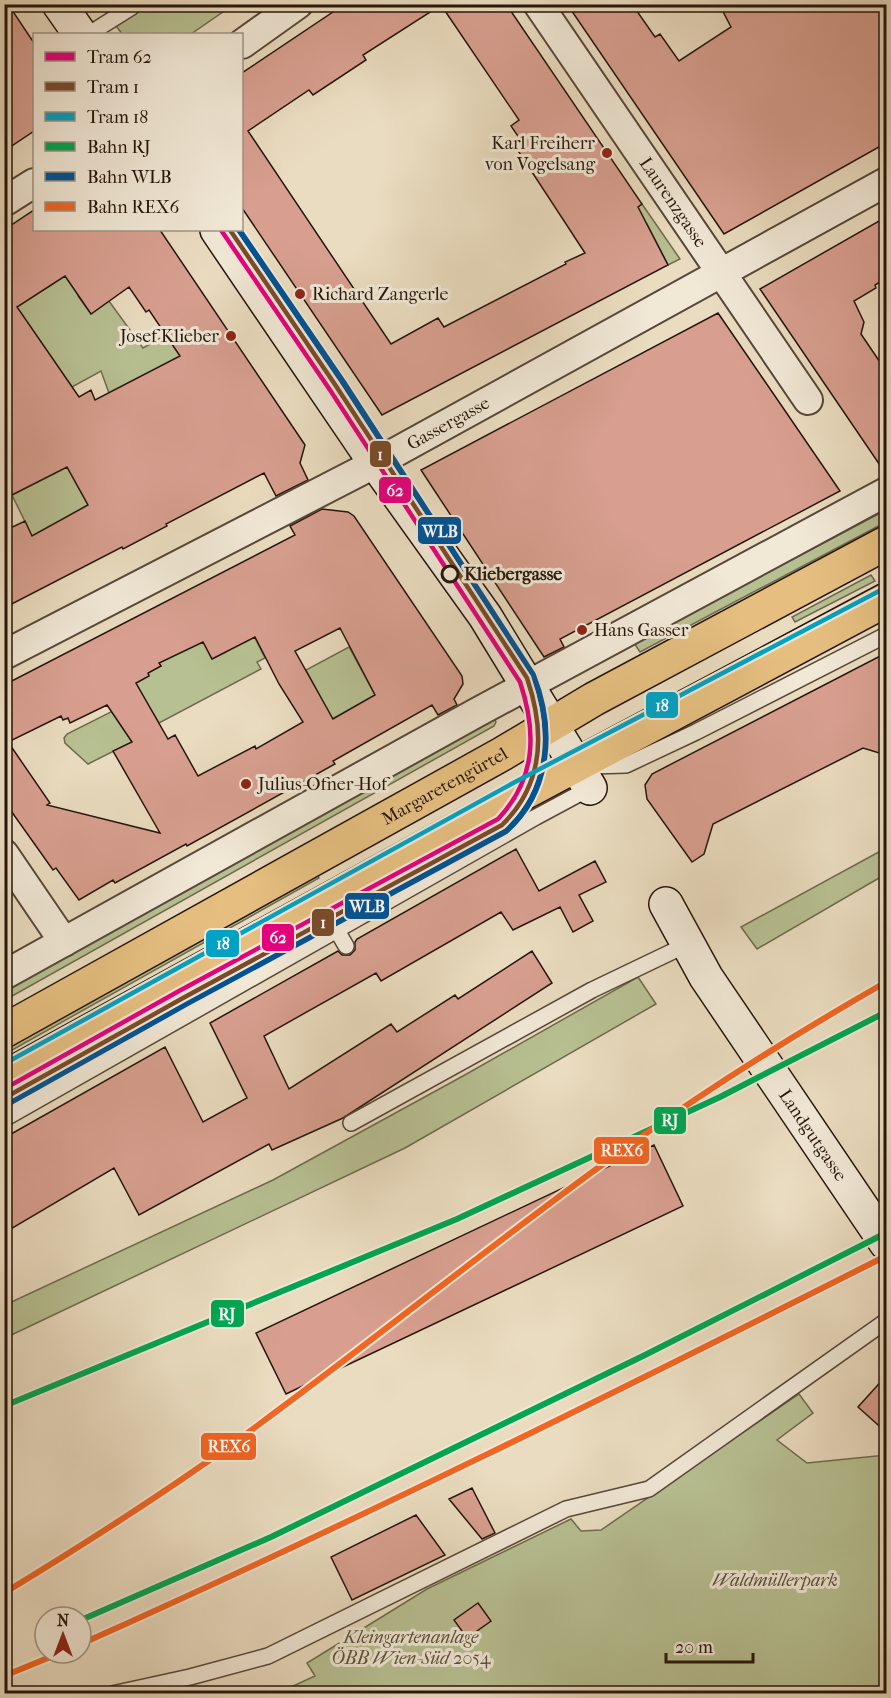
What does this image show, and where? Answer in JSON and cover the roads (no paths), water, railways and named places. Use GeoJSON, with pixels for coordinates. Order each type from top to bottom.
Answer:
{"type":"FeatureCollection","features":[{"type":"Feature","properties":{"kind":"main road","name":"Margaretengürtel"},"geometry":{"type":"LineString","coordinates":[[4,1031],[492,760],[594,699],[886,543]]}},
{"type":"Feature","properties":{"kind":"main road"},"geometry":{"type":"LineString","coordinates":[[4,1078],[321,903],[583,777],[886,600]]}},
{"type":"Feature","properties":{"kind":"street"},"geometry":{"type":"LineString","coordinates":[[59,4],[79,33]]}},
{"type":"Feature","properties":{"kind":"street"},"geometry":{"type":"LineString","coordinates":[[243,43],[298,4]]}},
{"type":"Feature","properties":{"kind":"street","name":"Laurenzgasse"},"geometry":{"type":"LineString","coordinates":[[538,4],[808,400]]}},
{"type":"Feature","properties":{"kind":"street","name":"Gassergasse"},"geometry":{"type":"LineString","coordinates":[[4,655],[376,463],[886,182]]}},
{"type":"Feature","properties":{"kind":"street"},"geometry":{"type":"LineString","coordinates":[[4,202],[33,184]]}},
{"type":"Feature","properties":{"kind":"street"},"geometry":{"type":"LineString","coordinates":[[218,231],[376,463],[485,616],[583,777]]}},
{"type":"Feature","properties":{"kind":"street"},"geometry":{"type":"LineString","coordinates":[[4,975],[527,686],[886,492]]}},
{"type":"Feature","properties":{"kind":"street"},"geometry":{"type":"LineString","coordinates":[[4,854],[64,942]]}},
{"type":"Feature","properties":{"kind":"street","name":"Landgutgasse"},"geometry":{"type":"LineString","coordinates":[[666,904],[706,977],[886,1243]]}},
{"type":"Feature","properties":{"kind":"lane"},"geometry":{"type":"LineString","coordinates":[[91,33],[132,7]]}},
{"type":"Feature","properties":{"kind":"lane"},"geometry":{"type":"LineString","coordinates":[[4,1119],[536,817],[583,777],[626,765],[886,635]]}},
{"type":"Feature","properties":{"kind":"lane"},"geometry":{"type":"LineString","coordinates":[[321,903],[346,946]]}},
{"type":"Feature","properties":{"kind":"lane"},"geometry":{"type":"LineString","coordinates":[[351,1123],[592,990],[688,944]]}},
{"type":"Feature","properties":{"kind":"lane"},"geometry":{"type":"LineString","coordinates":[[112,1694],[190,1677],[268,1656],[566,1509],[649,1489],[886,1321]]}},
{"type":"Feature","properties":{"kind":"tram line","name":"62"},"geometry":{"type":"LineString","coordinates":[[4,1089],[179,991],[498,819],[511,804],[526,772],[531,737],[520,682],[330,390],[222,231]]}},
{"type":"Feature","properties":{"kind":"tram line","name":"1"},"geometry":{"type":"LineString","coordinates":[[8,1096],[502,825],[516,809],[533,774],[537,756],[537,718],[527,678],[336,386],[231,231]]}},
{"type":"Feature","properties":{"kind":"tram line","name":"18"},"geometry":{"type":"LineString","coordinates":[[4,1064],[515,782],[883,589]]}},
{"type":"Feature","properties":{"kind":"rail line","name":"WLB"},"geometry":{"type":"LineString","coordinates":[[11,1102],[186,1004],[506,831],[521,815],[540,778],[546,737],[540,695],[533,675],[343,382],[240,231]]}},
{"type":"Feature","properties":{"kind":"rail line","name":"REX6"},"geometry":{"type":"LineString","coordinates":[[4,1593],[121,1520],[235,1442],[531,1217],[662,1122],[757,1060],[886,982]]}},
{"type":"Feature","properties":{"kind":"rail line","name":"RJ"},"geometry":{"type":"LineString","coordinates":[[4,1406],[457,1219],[720,1097],[886,1012]]}},
{"type":"Feature","properties":{"kind":"rail line","name":"RJ"},"geometry":{"type":"LineString","coordinates":[[93,1615],[271,1537],[645,1355],[886,1233]]}},
{"type":"Feature","properties":{"kind":"rail line","name":"REX6"},"geometry":{"type":"LineString","coordinates":[[93,1639],[385,1503],[586,1406],[886,1256]]}},
{"type":"Feature","properties":{"kind":"rail line","name":"REX6"},"geometry":{"type":"LineString","coordinates":[[4,1676],[33,1664]]}},
{"type":"Feature","properties":{"kind":"place","name":"Karl Freiherr von Vogelsang"},"geometry":{"type":"Point","coordinates":[607,153]}},
{"type":"Feature","properties":{"kind":"place","name":"Richard Zangerle"},"geometry":{"type":"Point","coordinates":[300,294]}},
{"type":"Feature","properties":{"kind":"place","name":"Josef Klieber"},"geometry":{"type":"Point","coordinates":[231,336]}},
{"type":"Feature","properties":{"kind":"place","name":"Kliebergasse"},"geometry":{"type":"Point","coordinates":[450,574]}},
{"type":"Feature","properties":{"kind":"place","name":"Hans Gasser"},"geometry":{"type":"Point","coordinates":[582,630]}},
{"type":"Feature","properties":{"kind":"place","name":"Julius-Ofner-Hof"},"geometry":{"type":"Point","coordinates":[246,784]}},
{"type":"Feature","properties":{"kind":"park label","name":"Waldmüllerpark"},"geometry":{"type":"Point","coordinates":[775,1580]}},
{"type":"Feature","properties":{"kind":"park label","name":"Kleingartenanlage ÖBB Wien-Süd 2054"},"geometry":{"type":"Point","coordinates":[411,1647]}}]}
